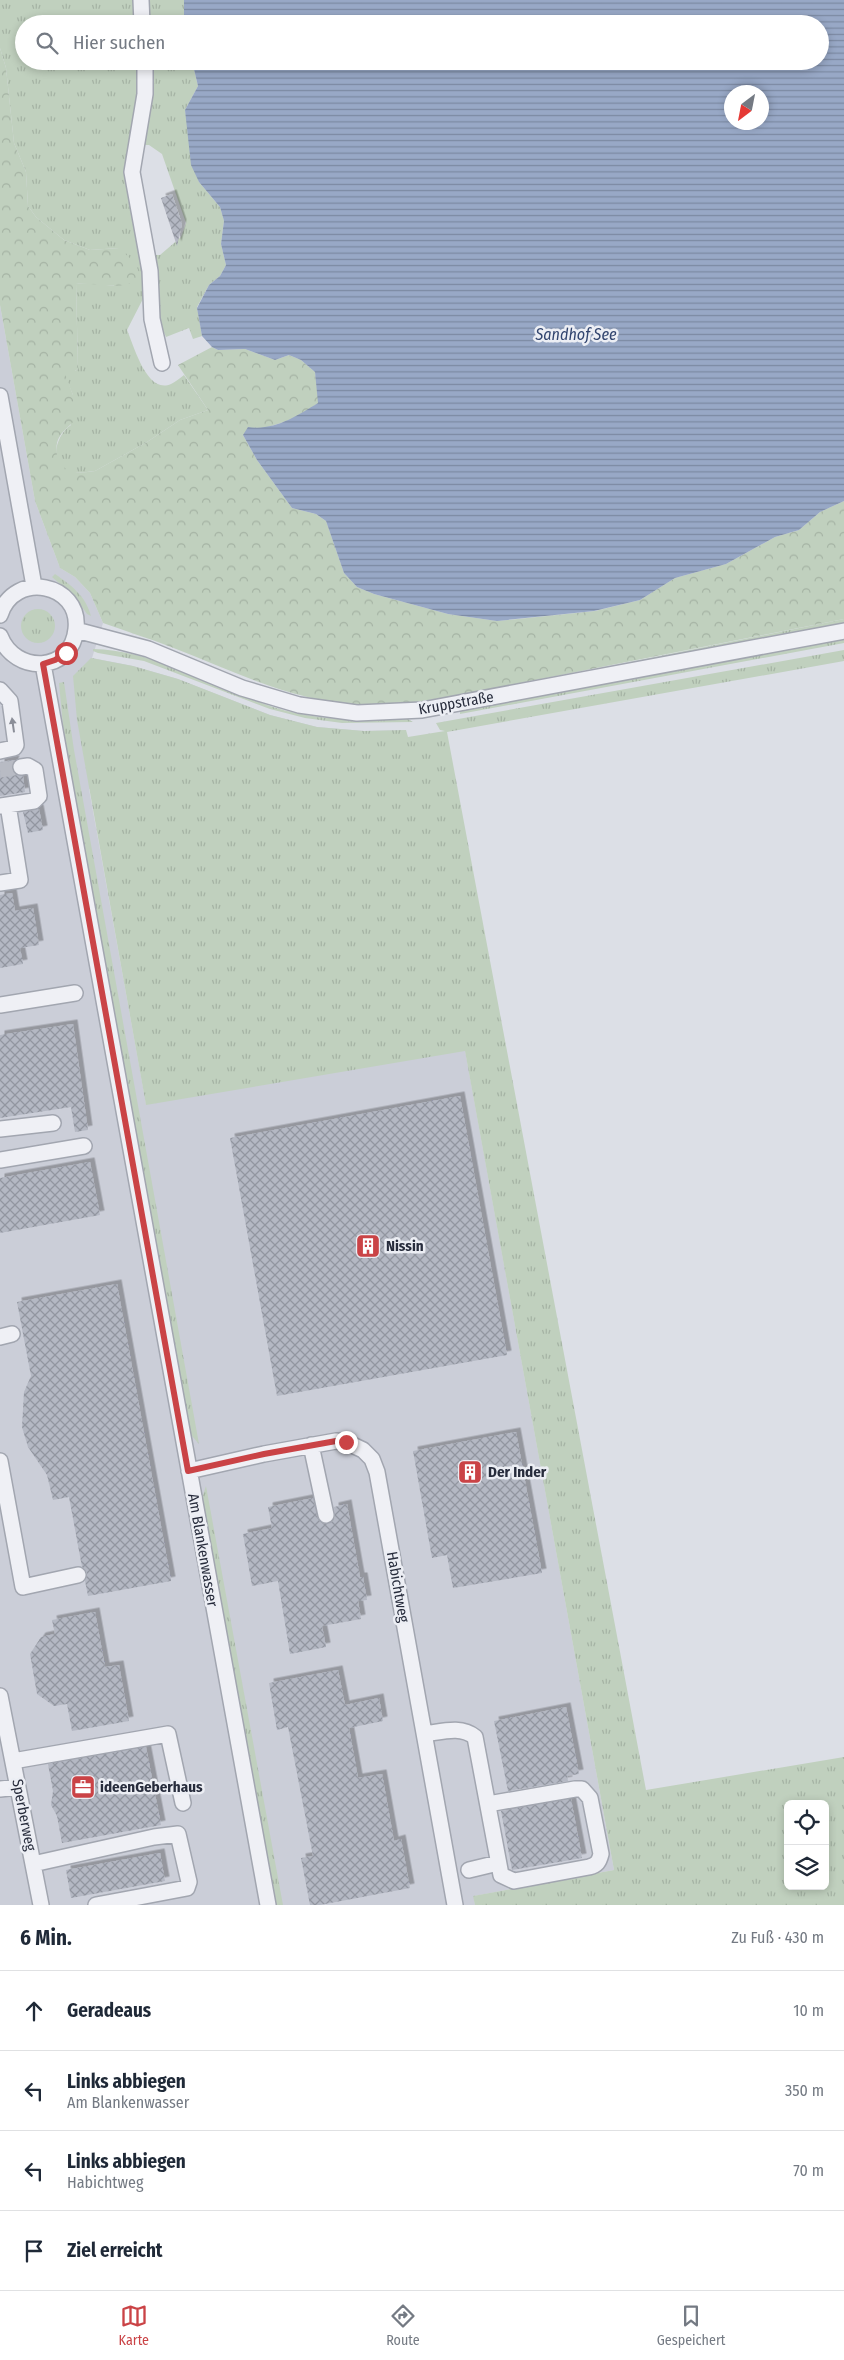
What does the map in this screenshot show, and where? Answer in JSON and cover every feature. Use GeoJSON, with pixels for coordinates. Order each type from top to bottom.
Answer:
{"type":"FeatureCollection","features":[{"type":"Feature","properties":{"kind":"street"},"geometry":{"type":"LineString","coordinates":[[141,0],[142,15]]}},
{"type":"Feature","properties":{"kind":"street"},"geometry":{"type":"LineString","coordinates":[[144,70],[145,94],[132,172],[150,271],[152,319],[162,363]]}},
{"type":"Feature","properties":{"kind":"street"},"geometry":{"type":"LineString","coordinates":[[0,396],[34,586]]}},
{"type":"Feature","properties":{"kind":"street"},"geometry":{"type":"LineString","coordinates":[[0,615],[9,598],[19,591],[34,586],[55,590],[64,597],[74,612],[76,630],[73,642],[66,653],[55,660],[43,664],[31,664],[20,660],[10,653],[0,636]]}},
{"type":"Feature","properties":{"kind":"street","name":"Kruppstraße"},"geometry":{"type":"LineString","coordinates":[[76,630],[148,649],[271,698],[327,710],[357,713],[422,710],[844,631]]}},
{"type":"Feature","properties":{"kind":"street","name":"Am Blankenwasser"},"geometry":{"type":"LineString","coordinates":[[43,664],[268,1905]]}},
{"type":"Feature","properties":{"kind":"street"},"geometry":{"type":"LineString","coordinates":[[0,690],[10,701],[16,745],[14,748],[0,750]]}},
{"type":"Feature","properties":{"kind":"street"},"geometry":{"type":"LineString","coordinates":[[0,883],[20,880],[4,805],[34,801],[39,796],[35,770],[28,766],[21,767]]}},
{"type":"Feature","properties":{"kind":"street"},"geometry":{"type":"LineString","coordinates":[[0,1005],[75,993]]}},
{"type":"Feature","properties":{"kind":"street"},"geometry":{"type":"LineString","coordinates":[[0,1129],[53,1123]]}},
{"type":"Feature","properties":{"kind":"street"},"geometry":{"type":"LineString","coordinates":[[0,1160],[84,1146]]}},
{"type":"Feature","properties":{"kind":"street","name":"Habichtweg"},"geometry":{"type":"LineString","coordinates":[[188,1471],[336,1441],[356,1446],[372,1459],[377,1472],[455,1905]]}},
{"type":"Feature","properties":{"kind":"street"},"geometry":{"type":"LineString","coordinates":[[310,1445],[326,1515]]}},
{"type":"Feature","properties":{"kind":"street"},"geometry":{"type":"LineString","coordinates":[[0,1460],[23,1586],[78,1574]]}},
{"type":"Feature","properties":{"kind":"street","name":"Sperberweg"},"geometry":{"type":"LineString","coordinates":[[0,1696],[41,1905]]}},
{"type":"Feature","properties":{"kind":"street"},"geometry":{"type":"LineString","coordinates":[[425,1734],[457,1730],[470,1732],[475,1737],[501,1875],[514,1880],[596,1865],[601,1854],[590,1798],[582,1790],[575,1789],[488,1804]]}},
{"type":"Feature","properties":{"kind":"street"},"geometry":{"type":"LineString","coordinates":[[13,1761],[168,1734],[183,1803]]}},
{"type":"Feature","properties":{"kind":"street"},"geometry":{"type":"LineString","coordinates":[[0,1789],[18,1787]]}},
{"type":"Feature","properties":{"kind":"street"},"geometry":{"type":"LineString","coordinates":[[33,1864],[105,1847],[178,1834],[189,1882],[187,1888],[96,1905]]}},
{"type":"Feature","properties":{"kind":"street"},"geometry":{"type":"LineString","coordinates":[[469,1870],[498,1863]]}},
{"type":"Feature","properties":{"kind":"shaded area"},"geometry":{"type":"Polygon","coordinates":[[[0,305],[35,501],[60,568],[75,577],[90,593],[103,623],[92,658],[133,666],[178,679],[270,715],[317,727],[364,731],[406,730],[89,789],[146,1104],[465,1050],[614,1870],[474,1896],[475,1905],[0,1905],[0,305]]]}},
{"type":"Feature","properties":{"kind":"green space"},"geometry":{"type":"Polygon","coordinates":[[[0,0],[135,0],[136,15],[15,15],[15,70],[139,70],[139,108],[130,163],[146,293],[127,330],[148,376],[155,382],[163,385],[171,384],[184,375],[208,410],[180,420],[147,442],[95,471],[70,472],[61,467],[58,461],[56,454],[59,441],[66,429],[71,425],[73,395],[63,371],[75,371],[78,369],[76,284],[90,283],[114,286],[119,248],[90,250],[64,240],[36,217],[28,206],[26,172],[14,143],[6,68],[0,48],[0,0]]]}},
{"type":"Feature","properties":{"kind":"green space"},"geometry":{"type":"Polygon","coordinates":[[[149,0],[184,0],[184,15],[149,15],[149,0]]]}},
{"type":"Feature","properties":{"kind":"green space"},"geometry":{"type":"Polygon","coordinates":[[[0,48],[6,68],[14,143],[26,172],[28,206],[36,217],[64,240],[90,250],[119,248],[135,263],[141,277],[134,282],[118,286],[76,284],[78,369],[75,371],[64,371],[73,395],[75,419],[63,431],[56,448],[59,461],[67,469],[77,472],[95,471],[147,442],[180,420],[208,410],[178,365],[212,347],[218,350],[245,349],[275,360],[289,355],[301,360],[315,372],[319,403],[293,419],[243,435],[257,460],[292,508],[316,514],[326,521],[344,573],[357,587],[374,594],[448,614],[497,621],[595,611],[640,600],[675,578],[726,564],[775,537],[799,530],[820,512],[844,501],[844,619],[460,695],[389,705],[339,703],[289,692],[103,623],[90,593],[75,577],[60,568],[35,501],[0,305],[0,48]]]}},
{"type":"Feature","properties":{"kind":"green space"},"geometry":{"type":"Polygon","coordinates":[[[148,70],[194,70],[198,86],[185,110],[199,182],[220,207],[224,221],[221,244],[226,265],[220,276],[209,285],[197,307],[202,336],[193,339],[189,328],[166,337],[157,316],[151,255],[160,255],[181,237],[186,223],[162,154],[149,145],[140,145],[148,70]]]}},
{"type":"Feature","properties":{"kind":"green space"},"geometry":{"type":"Polygon","coordinates":[[[55,574],[82,597],[91,616],[87,614],[75,597],[52,577],[55,574]]]}},
{"type":"Feature","properties":{"kind":"green space"},"geometry":{"type":"Polygon","coordinates":[[[38,609],[50,614],[55,626],[50,638],[38,643],[26,638],[21,626],[26,614],[38,609]]]}},
{"type":"Feature","properties":{"kind":"green space"},"geometry":{"type":"Polygon","coordinates":[[[844,619],[844,623],[585,671],[844,619]]]}},
{"type":"Feature","properties":{"kind":"green space"},"geometry":{"type":"Polygon","coordinates":[[[844,639],[844,643],[460,714],[460,711],[844,639]]]}},
{"type":"Feature","properties":{"kind":"green space"},"geometry":{"type":"Polygon","coordinates":[[[93,649],[116,651],[162,663],[251,699],[290,712],[340,719],[408,719],[413,722],[342,723],[305,718],[270,709],[144,661],[98,653],[93,651],[93,649]]]}},
{"type":"Feature","properties":{"kind":"green space"},"geometry":{"type":"Polygon","coordinates":[[[844,650],[844,661],[447,732],[646,1790],[844,1757],[844,1905],[475,1905],[473,1896],[614,1870],[465,1051],[146,1105],[77,720],[73,676],[91,658],[133,666],[178,679],[270,715],[317,727],[364,731],[406,730],[408,737],[445,731],[440,730],[436,723],[844,650]]]}},
{"type":"Feature","properties":{"kind":"green space"},"geometry":{"type":"Polygon","coordinates":[[[64,682],[74,750],[199,1444],[192,1436],[188,1425],[79,819],[63,726],[59,683],[64,682]]]}},
{"type":"Feature","properties":{"kind":"green space"},"geometry":{"type":"Polygon","coordinates":[[[206,1486],[283,1905],[275,1905],[204,1512],[203,1495],[206,1486]]]}},
{"type":"Feature","properties":{"kind":"water","name":"Sandhof See"},"geometry":{"type":"Polygon","coordinates":[[[184,0],[844,0],[844,501],[820,512],[799,530],[775,537],[726,564],[675,578],[640,600],[594,611],[497,621],[448,614],[374,594],[357,587],[344,573],[326,521],[316,514],[292,508],[257,460],[243,435],[248,427],[258,428],[276,425],[318,403],[315,372],[301,360],[289,355],[275,360],[245,349],[218,350],[212,347],[202,336],[197,308],[209,285],[220,276],[226,265],[221,244],[224,221],[220,207],[199,182],[191,165],[185,110],[198,86],[194,70],[829,70],[829,15],[184,15],[184,0]]]}},
{"type":"Feature","properties":{"kind":"building"},"geometry":{"type":"Polygon","coordinates":[[[172,194],[182,224],[177,246],[161,198],[172,194]]]}},
{"type":"Feature","properties":{"kind":"building"},"geometry":{"type":"Polygon","coordinates":[[[15,760],[12,769],[17,775],[23,776],[25,792],[0,796],[0,762],[15,760]]]}},
{"type":"Feature","properties":{"kind":"building"},"geometry":{"type":"Polygon","coordinates":[[[39,809],[43,830],[28,833],[23,812],[39,809]]]}},
{"type":"Feature","properties":{"kind":"building"},"geometry":{"type":"Polygon","coordinates":[[[12,893],[15,911],[33,908],[39,945],[20,948],[23,964],[0,968],[0,895],[12,893]]]}},
{"type":"Feature","properties":{"kind":"building"},"geometry":{"type":"Polygon","coordinates":[[[73,1024],[88,1130],[75,1132],[71,1107],[0,1118],[0,1035],[73,1024]]]}},
{"type":"Feature","properties":{"kind":"building","name":"Nissin"},"geometry":{"type":"Polygon","coordinates":[[[460,1096],[507,1355],[277,1396],[230,1138],[460,1096]]]}},
{"type":"Feature","properties":{"kind":"building"},"geometry":{"type":"Polygon","coordinates":[[[90,1162],[100,1215],[0,1233],[0,1178],[90,1162]]]}},
{"type":"Feature","properties":{"kind":"building"},"geometry":{"type":"Polygon","coordinates":[[[117,1284],[171,1581],[88,1596],[85,1581],[87,1573],[82,1567],[69,1497],[53,1500],[47,1475],[28,1447],[22,1427],[24,1392],[31,1376],[17,1302],[117,1284]]]}},
{"type":"Feature","properties":{"kind":"building"},"geometry":{"type":"Polygon","coordinates":[[[516,1432],[542,1573],[453,1588],[447,1555],[432,1558],[413,1451],[516,1432]]]}},
{"type":"Feature","properties":{"kind":"building"},"geometry":{"type":"Polygon","coordinates":[[[313,1498],[317,1517],[324,1524],[332,1522],[335,1518],[334,1507],[347,1504],[360,1577],[363,1577],[367,1600],[358,1601],[361,1619],[322,1626],[326,1647],[290,1654],[278,1581],[252,1586],[243,1534],[272,1528],[268,1507],[313,1498]]]}},
{"type":"Feature","properties":{"kind":"building"},"geometry":{"type":"Polygon","coordinates":[[[95,1612],[105,1667],[119,1665],[129,1721],[72,1731],[67,1704],[54,1706],[37,1694],[30,1654],[41,1637],[55,1634],[52,1620],[95,1612]]]}},
{"type":"Feature","properties":{"kind":"building"},"geometry":{"type":"Polygon","coordinates":[[[338,1670],[345,1705],[379,1698],[383,1721],[349,1728],[358,1778],[382,1774],[394,1841],[401,1839],[410,1888],[320,1905],[310,1905],[301,1858],[313,1856],[288,1727],[277,1730],[269,1683],[338,1670]]]}},
{"type":"Feature","properties":{"kind":"building"},"geometry":{"type":"Polygon","coordinates":[[[566,1707],[579,1774],[567,1776],[568,1781],[508,1791],[494,1721],[566,1707]]]}},
{"type":"Feature","properties":{"kind":"building"},"geometry":{"type":"Polygon","coordinates":[[[146,1747],[161,1825],[62,1843],[57,1816],[51,1805],[53,1791],[48,1764],[146,1747]]]}},
{"type":"Feature","properties":{"kind":"building"},"geometry":{"type":"Polygon","coordinates":[[[571,1799],[582,1858],[512,1870],[501,1811],[571,1799]]]}},
{"type":"Feature","properties":{"kind":"building"},"geometry":{"type":"Polygon","coordinates":[[[160,1853],[165,1881],[71,1898],[66,1870],[160,1853]]]}},
{"type":"Feature","properties":{"kind":"tunnel"},"geometry":{"type":"LineString","coordinates":[[0,770],[21,767]]}},
{"type":"Feature","properties":{"kind":"place","name":"Nissin"},"geometry":{"type":"Point","coordinates":[368,1246]}},
{"type":"Feature","properties":{"kind":"place","name":"Der Inder"},"geometry":{"type":"Point","coordinates":[470,1472]}},
{"type":"Feature","properties":{"kind":"place","name":"ideenGeberhaus"},"geometry":{"type":"Point","coordinates":[83,1787]}},
{"type":"Feature","properties":{"kind":"route"},"geometry":{"type":"LineString","coordinates":[[66,653],[55,660],[43,664],[188,1471],[264,1454],[336,1441],[346,1442]]}}]}
